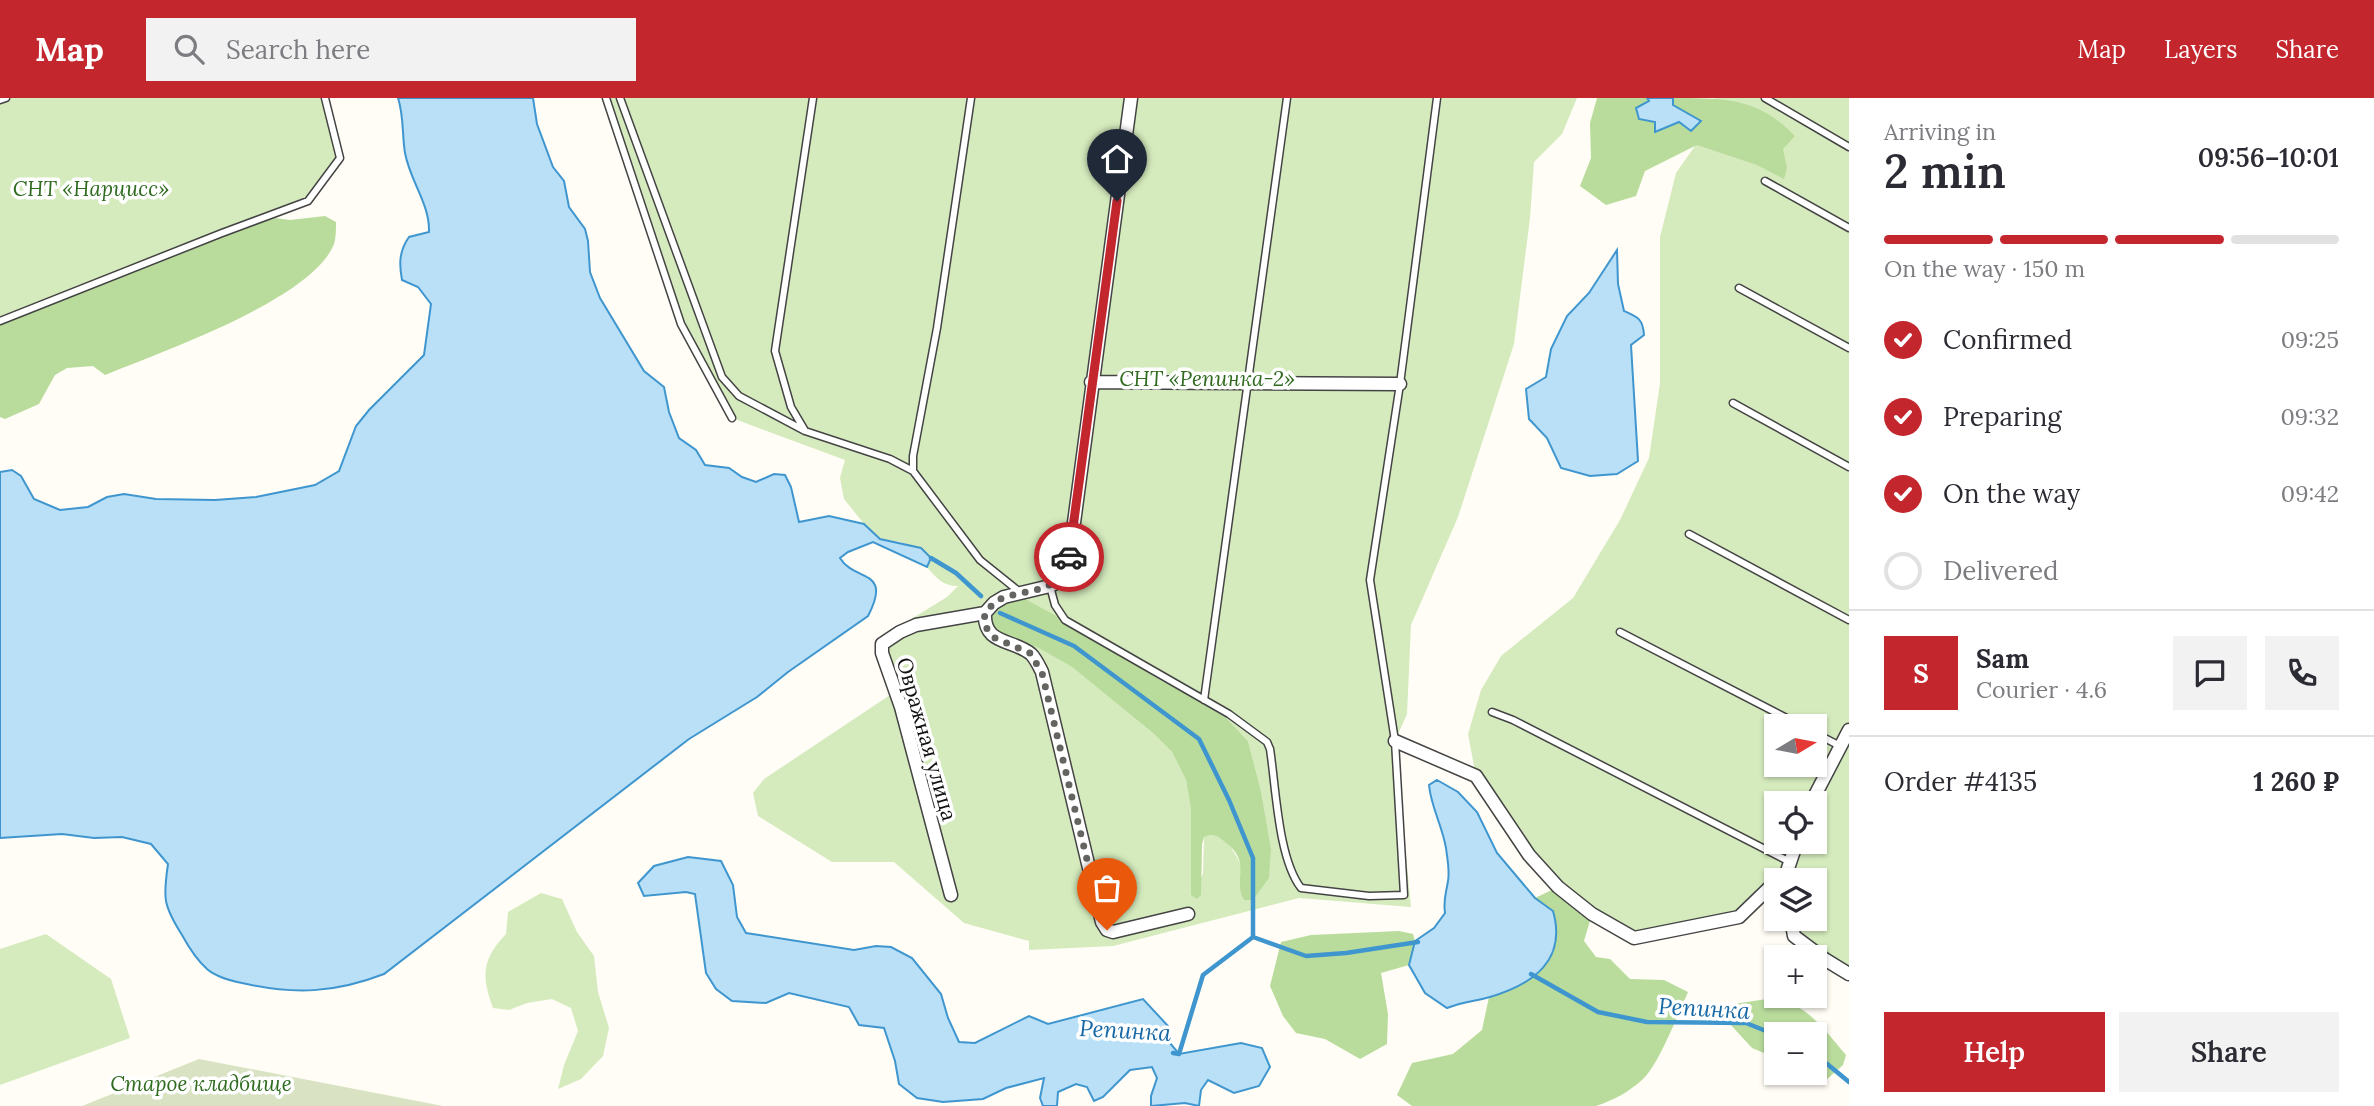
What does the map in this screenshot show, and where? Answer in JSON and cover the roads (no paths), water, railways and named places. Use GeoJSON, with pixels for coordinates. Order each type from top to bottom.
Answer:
{"type":"FeatureCollection","features":[{"type":"Feature","properties":{"kind":"street"},"geometry":{"type":"LineString","coordinates":[[1050,586],[1062,580],[1067,569],[1131,98]]}},
{"type":"Feature","properties":{"kind":"street"},"geometry":{"type":"LineString","coordinates":[[1091,382],[1400,383]]}},
{"type":"Feature","properties":{"kind":"street","name":"Овражная улица"},"geometry":{"type":"LineString","coordinates":[[951,895],[901,707],[881,646],[885,640],[916,625],[985,613],[1004,597],[1050,586]]}},
{"type":"Feature","properties":{"kind":"street"},"geometry":{"type":"LineString","coordinates":[[985,613],[984,622],[988,631],[995,638],[1030,653],[1042,673],[1102,922],[1107,930],[1113,933],[1188,914]]}},
{"type":"Feature","properties":{"kind":"street"},"geometry":{"type":"LineString","coordinates":[[1817,791],[1849,730]]}},
{"type":"Feature","properties":{"kind":"street"},"geometry":{"type":"LineString","coordinates":[[1395,741],[1476,776],[1529,855],[1558,887],[1592,914],[1634,937],[1739,917],[1764,893]]}},
{"type":"Feature","properties":{"kind":"street"},"geometry":{"type":"LineString","coordinates":[[1788,868],[1793,854]]}},
{"type":"Feature","properties":{"kind":"street"},"geometry":{"type":"LineString","coordinates":[[1793,931],[1794,936],[1849,974]]}},
{"type":"Feature","properties":{"kind":"lane"},"geometry":{"type":"LineString","coordinates":[[0,100],[6,98]]}},
{"type":"Feature","properties":{"kind":"lane"},"geometry":{"type":"LineString","coordinates":[[0,321],[308,201],[340,158],[325,98]]}},
{"type":"Feature","properties":{"kind":"lane"},"geometry":{"type":"LineString","coordinates":[[606,98],[681,324],[733,418]]}},
{"type":"Feature","properties":{"kind":"lane"},"geometry":{"type":"LineString","coordinates":[[621,98],[722,377],[739,396],[806,430],[890,458],[913,471],[980,560],[1023,594]]}},
{"type":"Feature","properties":{"kind":"lane"},"geometry":{"type":"LineString","coordinates":[[806,430],[791,407],[775,351],[813,98]]}},
{"type":"Feature","properties":{"kind":"lane"},"geometry":{"type":"LineString","coordinates":[[913,471],[971,98]]}},
{"type":"Feature","properties":{"kind":"lane"},"geometry":{"type":"LineString","coordinates":[[1204,700],[1287,98]]}},
{"type":"Feature","properties":{"kind":"lane"},"geometry":{"type":"LineString","coordinates":[[1050,586],[1055,605],[1065,620],[1229,714],[1266,742],[1270,749],[1284,849],[1293,877],[1301,888],[1369,896],[1404,895],[1395,741],[1370,580],[1400,383],[1437,98]]}},
{"type":"Feature","properties":{"kind":"lane"},"geometry":{"type":"LineString","coordinates":[[1765,98],[1849,147]]}},
{"type":"Feature","properties":{"kind":"lane"},"geometry":{"type":"LineString","coordinates":[[1765,181],[1849,228]]}},
{"type":"Feature","properties":{"kind":"lane"},"geometry":{"type":"LineString","coordinates":[[1739,288],[1849,348]]}},
{"type":"Feature","properties":{"kind":"lane"},"geometry":{"type":"LineString","coordinates":[[1733,404],[1849,467]]}},
{"type":"Feature","properties":{"kind":"lane"},"geometry":{"type":"LineString","coordinates":[[1689,534],[1849,620]]}},
{"type":"Feature","properties":{"kind":"lane"},"geometry":{"type":"LineString","coordinates":[[1620,632],[1779,714]]}},
{"type":"Feature","properties":{"kind":"lane"},"geometry":{"type":"LineString","coordinates":[[1492,712],[1513,720],[1790,862]]}},
{"type":"Feature","properties":{"kind":"lane"},"geometry":{"type":"LineString","coordinates":[[1827,739],[1840,746]]}},
{"type":"Feature","properties":{"kind":"water"},"geometry":{"type":"Polygon","coordinates":[[[398,98],[533,98],[537,124],[553,167],[564,181],[569,207],[585,229],[590,272],[600,298],[644,371],[664,387],[669,412],[679,438],[696,450],[705,465],[729,468],[756,482],[774,474],[785,475],[791,487],[799,522],[829,516],[864,524],[880,539],[921,548],[931,558],[927,567],[873,542],[840,558],[874,583],[875,601],[868,616],[757,697],[689,739],[384,974],[348,985],[314,990],[261,987],[219,976],[207,969],[197,958],[168,908],[165,885],[168,864],[151,844],[122,837],[94,838],[62,834],[0,838],[0,472],[12,470],[21,476],[34,499],[60,510],[88,507],[107,497],[124,494],[156,499],[215,500],[256,497],[315,485],[339,471],[356,426],[424,355],[431,304],[418,287],[402,280],[400,263],[403,247],[409,237],[429,232],[428,222],[408,163],[398,98]]]}},
{"type":"Feature","properties":{"kind":"water"},"geometry":{"type":"Polygon","coordinates":[[[1647,98],[1673,98],[1673,105],[1701,121],[1691,131],[1679,122],[1655,132],[1655,122],[1639,119],[1636,108],[1649,101],[1647,98]]]}},
{"type":"Feature","properties":{"kind":"water"},"geometry":{"type":"Polygon","coordinates":[[[1617,250],[1618,284],[1624,311],[1639,319],[1644,335],[1631,345],[1638,461],[1617,474],[1590,476],[1561,468],[1547,438],[1529,419],[1526,389],[1546,377],[1551,349],[1567,316],[1589,293],[1617,250]]]}},
{"type":"Feature","properties":{"kind":"water"},"geometry":{"type":"Polygon","coordinates":[[[1437,780],[1458,792],[1477,812],[1497,853],[1535,898],[1553,911],[1556,928],[1551,956],[1533,977],[1506,992],[1447,1008],[1425,993],[1409,965],[1415,941],[1434,928],[1445,913],[1448,860],[1429,785],[1437,780]]]}},
{"type":"Feature","properties":{"kind":"water"},"geometry":{"type":"Polygon","coordinates":[[[688,857],[721,861],[733,885],[737,917],[746,933],[854,950],[876,946],[891,947],[912,958],[941,994],[959,1042],[975,1043],[1029,1016],[1048,1024],[1143,999],[1168,1026],[1165,1037],[1179,1054],[1241,1043],[1262,1048],[1270,1067],[1259,1086],[1234,1093],[1208,1080],[1201,1090],[1199,1106],[1185,1103],[1151,1106],[1157,1078],[1152,1067],[1130,1070],[1103,1097],[1094,1101],[1087,1087],[1076,1084],[1058,1092],[1057,1106],[1043,1106],[1040,1098],[1044,1078],[1006,1088],[983,1099],[943,1102],[917,1098],[899,1084],[884,1028],[859,1025],[849,1007],[789,993],[766,1003],[732,1001],[716,989],[706,973],[695,894],[686,892],[644,896],[638,883],[654,866],[688,857]]]}},
{"type":"Feature","properties":{"kind":"waterway"},"geometry":{"type":"LineString","coordinates":[[931,558],[956,573],[981,596]]}},
{"type":"Feature","properties":{"kind":"waterway"},"geometry":{"type":"LineString","coordinates":[[1000,613],[1074,646],[1199,739],[1229,800],[1253,858],[1253,937]]}},
{"type":"Feature","properties":{"kind":"waterway","name":"Репинка"},"geometry":{"type":"LineString","coordinates":[[1173,1053],[1179,1054],[1203,975],[1253,937],[1306,956],[1418,942]]}},
{"type":"Feature","properties":{"kind":"waterway","name":"Репинка"},"geometry":{"type":"LineString","coordinates":[[1531,974],[1598,1012],[1647,1022],[1746,1023],[1764,1030]]}},
{"type":"Feature","properties":{"kind":"waterway","name":"Репинка"},"geometry":{"type":"LineString","coordinates":[[1827,1064],[1849,1082]]}},
{"type":"Feature","properties":{"kind":"park label","name":"СНТ «Нарцисс»"},"geometry":{"type":"Point","coordinates":[91,188]}},
{"type":"Feature","properties":{"kind":"park label","name":"СНТ «Репинка-2»"},"geometry":{"type":"Point","coordinates":[1207,378]}},
{"type":"Feature","properties":{"kind":"park label","name":"Старое кладбище"},"geometry":{"type":"Point","coordinates":[201,1083]}}]}
